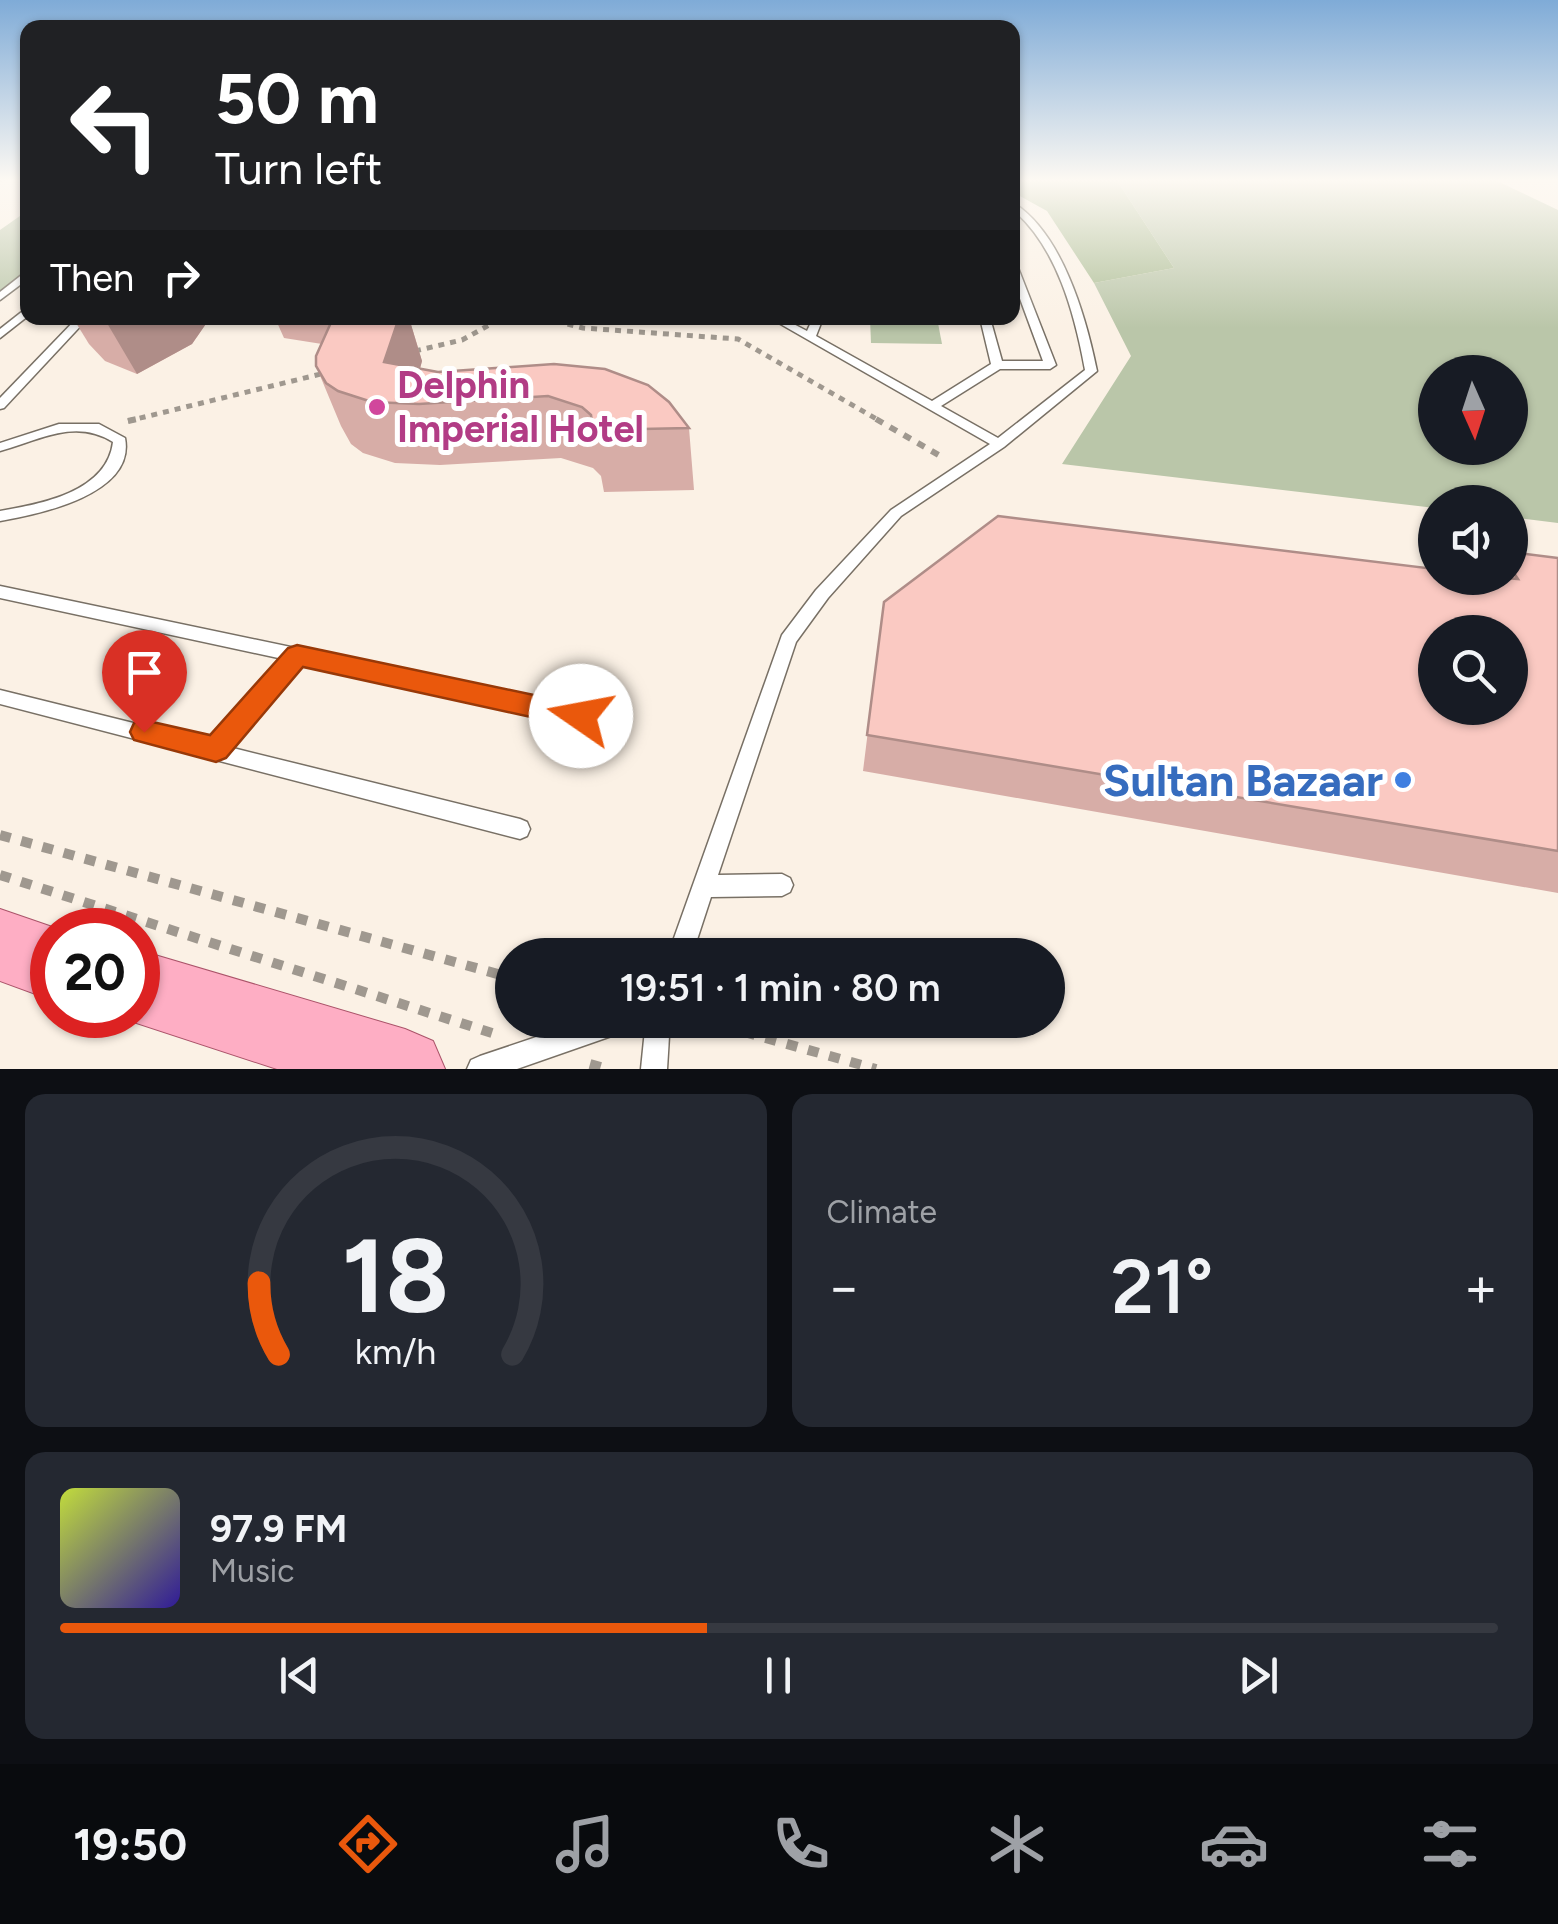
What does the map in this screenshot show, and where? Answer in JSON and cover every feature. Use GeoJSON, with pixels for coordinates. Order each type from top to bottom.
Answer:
{"type":"FeatureCollection","features":[{"type":"Feature","properties":{"kind":"main road"},"geometry":{"type":"LineString","coordinates":[[0,945],[30,955]]}},
{"type":"Feature","properties":{"kind":"main road"},"geometry":{"type":"LineString","coordinates":[[160,995],[405,1069]]}},
{"type":"Feature","properties":{"kind":"lane"},"geometry":{"type":"LineString","coordinates":[[686,938],[756,724],[788,640],[822,594],[896,513],[999,444],[1091,372],[1066,282],[1036,229]]}},
{"type":"Feature","properties":{"kind":"lane"},"geometry":{"type":"LineString","coordinates":[[0,297],[20,280]]}},
{"type":"Feature","properties":{"kind":"lane"},"geometry":{"type":"LineString","coordinates":[[933,406],[997,365],[1050,365],[1020,284]]}},
{"type":"Feature","properties":{"kind":"lane"},"geometry":{"type":"LineString","coordinates":[[0,336],[20,317]]}},
{"type":"Feature","properties":{"kind":"lane"},"geometry":{"type":"LineString","coordinates":[[0,405],[76,325]]}},
{"type":"Feature","properties":{"kind":"lane"},"geometry":{"type":"LineString","coordinates":[[789,325],[999,444]]}},
{"type":"Feature","properties":{"kind":"lane"},"geometry":{"type":"LineString","coordinates":[[810,336],[815,325]]}},
{"type":"Feature","properties":{"kind":"lane"},"geometry":{"type":"LineString","coordinates":[[987,325],[997,365]]}},
{"type":"Feature","properties":{"kind":"lane"},"geometry":{"type":"LineString","coordinates":[[0,447],[59,428],[98,428],[120,440],[116,463],[86,489],[36,510],[0,516]]}},
{"type":"Feature","properties":{"kind":"lane"},"geometry":{"type":"LineString","coordinates":[[0,592],[581,716]]}},
{"type":"Feature","properties":{"kind":"lane"},"geometry":{"type":"LineString","coordinates":[[216,749],[297,655]]}},
{"type":"Feature","properties":{"kind":"lane"},"geometry":{"type":"LineString","coordinates":[[0,696],[520,829]]}},
{"type":"Feature","properties":{"kind":"lane"},"geometry":{"type":"LineString","coordinates":[[706,886],[782,884]]}},
{"type":"Feature","properties":{"kind":"lane"},"geometry":{"type":"LineString","coordinates":[[480,1069],[571,1038]]}},
{"type":"Feature","properties":{"kind":"lane"},"geometry":{"type":"LineString","coordinates":[[654,1069],[657,1038]]}},
{"type":"Feature","properties":{"kind":"path"},"geometry":{"type":"LineString","coordinates":[[405,354],[462,340],[489,325]]}},
{"type":"Feature","properties":{"kind":"path"},"geometry":{"type":"LineString","coordinates":[[572,325],[738,339],[962,468]]}},
{"type":"Feature","properties":{"kind":"path"},"geometry":{"type":"LineString","coordinates":[[98,428],[328,372]]}},
{"type":"Feature","properties":{"kind":"path"},"geometry":{"type":"LineString","coordinates":[[0,835],[495,973]]}},
{"type":"Feature","properties":{"kind":"path"},"geometry":{"type":"LineString","coordinates":[[0,875],[608,1069]]}},
{"type":"Feature","properties":{"kind":"path"},"geometry":{"type":"LineString","coordinates":[[766,1038],[876,1069]]}},
{"type":"Feature","properties":{"kind":"green space"},"geometry":{"type":"Polygon","coordinates":[[[20,229],[20,276],[0,295],[0,230],[20,229]]]}},
{"type":"Feature","properties":{"kind":"green space"},"geometry":{"type":"Polygon","coordinates":[[[1059,229],[1149,229],[1174,268],[1094,283],[1059,229]]]}},
{"type":"Feature","properties":{"kind":"green space"},"geometry":{"type":"Polygon","coordinates":[[[1149,229],[1558,229],[1558,523],[1528,519],[1528,485],[1418,485],[1418,506],[1062,464],[1131,356],[1094,283],[1174,268],[1149,229]]]}},
{"type":"Feature","properties":{"kind":"green space"},"geometry":{"type":"Polygon","coordinates":[[[870,325],[938,325],[942,344],[871,343],[870,325]]]}},
{"type":"Feature","properties":{"kind":"building"},"geometry":{"type":"Polygon","coordinates":[[[330,325],[397,325],[384,362],[438,372],[554,364],[605,369],[648,385],[669,402],[689,428],[593,430],[591,415],[582,407],[548,396],[419,404],[372,402],[326,383],[316,366],[316,356],[330,325]]]}},
{"type":"Feature","properties":{"kind":"building"},"geometry":{"type":"Polygon","coordinates":[[[998,516],[1418,567],[1418,595],[1528,595],[1528,554],[1558,558],[1558,851],[867,735],[884,602],[998,516]]]}},
{"type":"Feature","properties":{"kind":"place","name":"Delphin Imperial Hotel"},"geometry":{"type":"Point","coordinates":[377,407]}},
{"type":"Feature","properties":{"kind":"place","name":"Sultan Bazaar"},"geometry":{"type":"Point","coordinates":[1403,780]}},
{"type":"Feature","properties":{"kind":"route"},"geometry":{"type":"LineString","coordinates":[[144,732],[216,749],[297,655],[581,716]]}}]}
